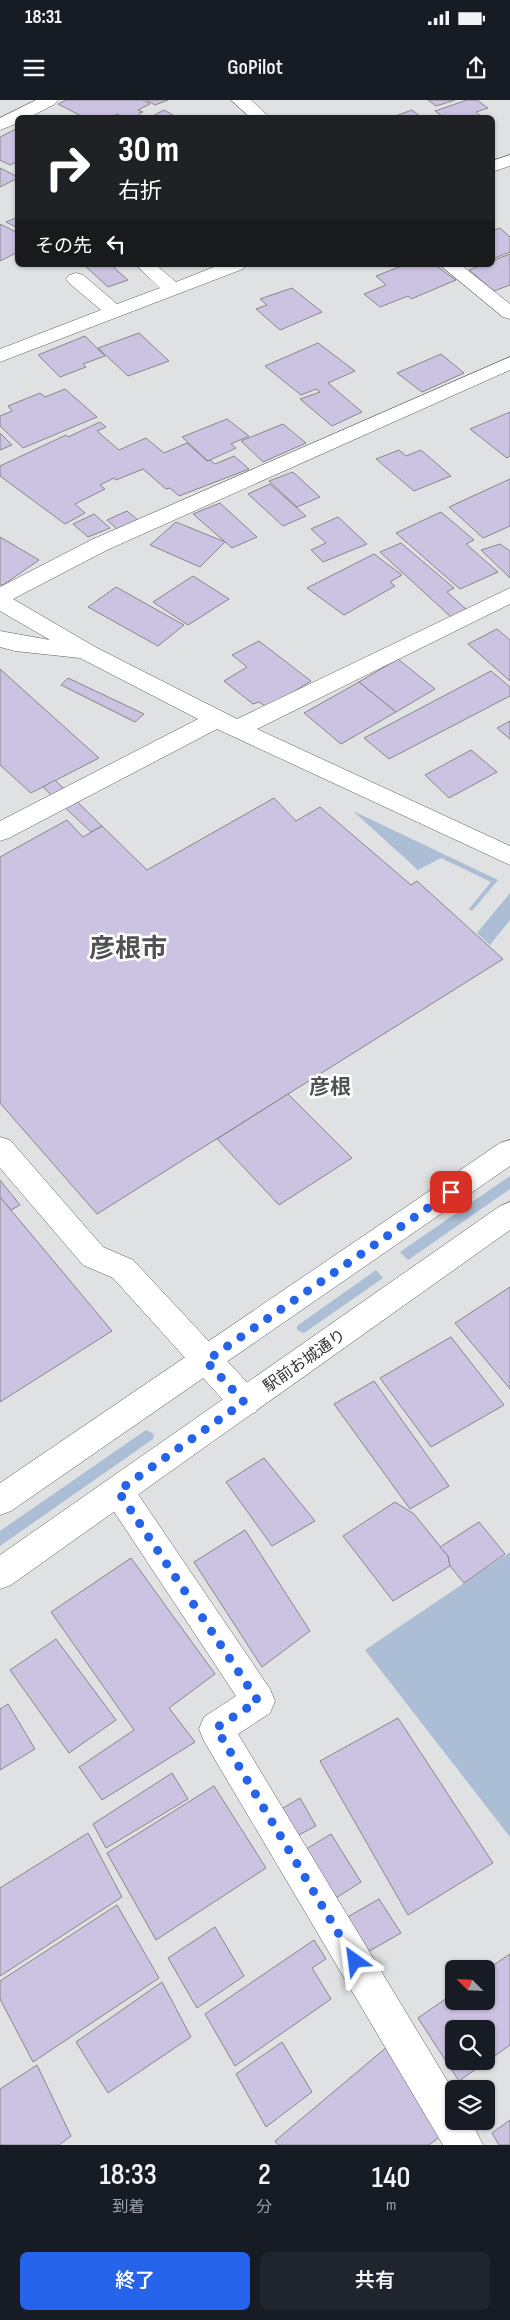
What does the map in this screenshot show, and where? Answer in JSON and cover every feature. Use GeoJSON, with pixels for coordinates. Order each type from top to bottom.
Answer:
{"type":"FeatureCollection","features":[{"type":"Feature","properties":{"kind":"street"},"geometry":{"type":"LineString","coordinates":[[19,115],[49,100]]}},
{"type":"Feature","properties":{"kind":"street"},"geometry":{"type":"LineString","coordinates":[[240,100],[258,115]]}},
{"type":"Feature","properties":{"kind":"street"},"geometry":{"type":"LineString","coordinates":[[8,104],[25,112]]}},
{"type":"Feature","properties":{"kind":"street"},"geometry":{"type":"LineString","coordinates":[[0,125],[15,117]]}},
{"type":"Feature","properties":{"kind":"street"},"geometry":{"type":"LineString","coordinates":[[495,166],[510,160]]}},
{"type":"Feature","properties":{"kind":"street"},"geometry":{"type":"LineString","coordinates":[[147,267],[171,290]]}},
{"type":"Feature","properties":{"kind":"street"},"geometry":{"type":"LineString","coordinates":[[0,356],[231,267]]}},
{"type":"Feature","properties":{"kind":"street"},"geometry":{"type":"LineString","coordinates":[[452,267],[510,313]]}},
{"type":"Feature","properties":{"kind":"street"},"geometry":{"type":"LineString","coordinates":[[76,279],[128,308]]}},
{"type":"Feature","properties":{"kind":"street"},"geometry":{"type":"LineString","coordinates":[[510,363],[451,398],[422,405],[318,447],[99,545],[14,588],[2,603],[89,654],[227,724],[510,856]]}},
{"type":"Feature","properties":{"kind":"street"},"geometry":{"type":"LineString","coordinates":[[0,832],[227,724],[510,595]]}},
{"type":"Feature","properties":{"kind":"street"},"geometry":{"type":"LineString","coordinates":[[0,638],[15,644],[89,654]]}},
{"type":"Feature","properties":{"kind":"street"},"geometry":{"type":"LineString","coordinates":[[0,1148],[93,1256],[123,1269],[244,1402]]}},
{"type":"Feature","properties":{"kind":"street"},"geometry":{"type":"LineString","coordinates":[[0,1501],[510,1151]]}},
{"type":"Feature","properties":{"kind":"street","name":"駅前お城通り"},"geometry":{"type":"LineString","coordinates":[[0,1574],[510,1214]]}},
{"type":"Feature","properties":{"kind":"street"},"geometry":{"type":"LineString","coordinates":[[118,1491],[258,1701],[216,1728],[464,2145]]}},
{"type":"Feature","properties":{"kind":"shaded area"},"geometry":{"type":"Polygon","coordinates":[[[353,811],[498,880],[472,911],[469,909],[491,882],[441,858],[418,870],[353,811]]]}},
{"type":"Feature","properties":{"kind":"shaded area"},"geometry":{"type":"Polygon","coordinates":[[[510,893],[510,920],[490,945],[477,933],[510,893]]]}},
{"type":"Feature","properties":{"kind":"shaded area"},"geometry":{"type":"Polygon","coordinates":[[[510,1176],[510,1189],[408,1260],[400,1252],[510,1176]]]}},
{"type":"Feature","properties":{"kind":"shaded area"},"geometry":{"type":"Polygon","coordinates":[[[376,1270],[383,1278],[304,1333],[297,1330],[297,1326],[376,1270]]]}},
{"type":"Feature","properties":{"kind":"shaded area"},"geometry":{"type":"Polygon","coordinates":[[[146,1430],[154,1434],[153,1439],[0,1546],[0,1531],[146,1430]]]}},
{"type":"Feature","properties":{"kind":"shaded area"},"geometry":{"type":"Polygon","coordinates":[[[510,1552],[510,1837],[365,1650],[510,1552]]]}},
{"type":"Feature","properties":{"kind":"building"},"geometry":{"type":"Polygon","coordinates":[[[66,100],[143,100],[150,104],[138,110],[143,112],[139,113],[141,115],[79,115],[58,104],[66,100]]]}},
{"type":"Feature","properties":{"kind":"building"},"geometry":{"type":"Polygon","coordinates":[[[146,100],[168,100],[155,105],[146,100]]]}},
{"type":"Feature","properties":{"kind":"building"},"geometry":{"type":"Polygon","coordinates":[[[428,100],[455,100],[436,106],[428,100]]]}},
{"type":"Feature","properties":{"kind":"building"},"geometry":{"type":"Polygon","coordinates":[[[467,100],[477,100],[488,108],[476,112],[480,115],[441,115],[435,111],[467,100]]]}},
{"type":"Feature","properties":{"kind":"building"},"geometry":{"type":"Polygon","coordinates":[[[164,110],[173,115],[155,115],[164,110]]]}},
{"type":"Feature","properties":{"kind":"building"},"geometry":{"type":"Polygon","coordinates":[[[412,110],[418,115],[398,115],[412,110]]]}},
{"type":"Feature","properties":{"kind":"building"},"geometry":{"type":"Polygon","coordinates":[[[15,130],[15,162],[10,165],[0,160],[0,137],[15,130]]]}},
{"type":"Feature","properties":{"kind":"building"},"geometry":{"type":"Polygon","coordinates":[[[0,168],[15,176],[15,180],[0,187],[0,168]]]}},
{"type":"Feature","properties":{"kind":"building"},"geometry":{"type":"Polygon","coordinates":[[[15,218],[15,226],[6,222],[15,218]]]}},
{"type":"Feature","properties":{"kind":"building"},"geometry":{"type":"Polygon","coordinates":[[[0,224],[15,232],[15,254],[0,261],[0,224]]]}},
{"type":"Feature","properties":{"kind":"building"},"geometry":{"type":"Polygon","coordinates":[[[500,228],[510,237],[510,252],[495,258],[495,230],[500,228]]]}},
{"type":"Feature","properties":{"kind":"building"},"geometry":{"type":"Polygon","coordinates":[[[510,254],[510,285],[494,291],[469,270],[477,267],[495,267],[495,260],[510,254]]]}},
{"type":"Feature","properties":{"kind":"building"},"geometry":{"type":"Polygon","coordinates":[[[86,267],[113,267],[128,280],[108,287],[86,267]]]}},
{"type":"Feature","properties":{"kind":"building"},"geometry":{"type":"Polygon","coordinates":[[[399,267],[438,267],[456,280],[411,299],[408,296],[380,307],[364,294],[386,285],[376,276],[399,267]]]}},
{"type":"Feature","properties":{"kind":"building"},"geometry":{"type":"Polygon","coordinates":[[[292,288],[322,312],[280,330],[256,309],[267,305],[260,299],[292,288]]]}},
{"type":"Feature","properties":{"kind":"building"},"geometry":{"type":"Polygon","coordinates":[[[139,333],[169,361],[128,376],[98,348],[139,333]]]}},
{"type":"Feature","properties":{"kind":"building"},"geometry":{"type":"Polygon","coordinates":[[[85,336],[105,356],[83,364],[86,367],[60,377],[38,355],[85,336]]]}},
{"type":"Feature","properties":{"kind":"building"},"geometry":{"type":"Polygon","coordinates":[[[318,343],[355,371],[328,383],[362,412],[332,426],[300,399],[320,392],[316,389],[301,395],[265,366],[318,343]]]}},
{"type":"Feature","properties":{"kind":"building"},"geometry":{"type":"Polygon","coordinates":[[[441,354],[464,373],[422,392],[397,373],[441,354]]]}},
{"type":"Feature","properties":{"kind":"building"},"geometry":{"type":"Polygon","coordinates":[[[65,389],[97,417],[23,448],[0,426],[0,416],[12,411],[8,406],[40,393],[45,397],[65,389]]]}},
{"type":"Feature","properties":{"kind":"building"},"geometry":{"type":"Polygon","coordinates":[[[510,412],[510,456],[507,458],[470,429],[510,412]]]}},
{"type":"Feature","properties":{"kind":"building"},"geometry":{"type":"Polygon","coordinates":[[[227,419],[249,436],[231,444],[236,448],[208,461],[182,437],[227,419]]]}},
{"type":"Feature","properties":{"kind":"building"},"geometry":{"type":"Polygon","coordinates":[[[100,422],[106,427],[97,431],[119,450],[146,438],[164,453],[187,443],[207,461],[210,460],[215,464],[234,456],[249,469],[179,496],[170,488],[166,489],[143,469],[116,480],[114,478],[100,485],[105,489],[75,504],[85,513],[65,524],[0,476],[0,466],[66,435],[68,437],[100,422]]]}},
{"type":"Feature","properties":{"kind":"building"},"geometry":{"type":"Polygon","coordinates":[[[283,424],[306,443],[263,462],[241,441],[283,424]]]}},
{"type":"Feature","properties":{"kind":"building"},"geometry":{"type":"Polygon","coordinates":[[[0,433],[12,445],[0,450],[0,433]]]}},
{"type":"Feature","properties":{"kind":"building"},"geometry":{"type":"Polygon","coordinates":[[[399,450],[406,456],[421,450],[451,476],[414,491],[376,459],[399,450]]]}},
{"type":"Feature","properties":{"kind":"building"},"geometry":{"type":"Polygon","coordinates":[[[293,472],[320,497],[297,507],[269,481],[293,472]]]}},
{"type":"Feature","properties":{"kind":"building"},"geometry":{"type":"Polygon","coordinates":[[[510,479],[510,526],[483,538],[449,507],[510,479]]]}},
{"type":"Feature","properties":{"kind":"building"},"geometry":{"type":"Polygon","coordinates":[[[270,484],[306,516],[283,526],[248,494],[270,484]]]}},
{"type":"Feature","properties":{"kind":"building"},"geometry":{"type":"Polygon","coordinates":[[[220,503],[257,537],[232,548],[193,514],[220,503]]]}},
{"type":"Feature","properties":{"kind":"building"},"geometry":{"type":"Polygon","coordinates":[[[127,511],[138,520],[117,529],[107,520],[127,511]]]}},
{"type":"Feature","properties":{"kind":"building"},"geometry":{"type":"Polygon","coordinates":[[[441,512],[474,540],[466,544],[498,572],[460,589],[396,533],[441,512]]]}},
{"type":"Feature","properties":{"kind":"building"},"geometry":{"type":"Polygon","coordinates":[[[94,514],[110,528],[88,537],[73,524],[94,514]]]}},
{"type":"Feature","properties":{"kind":"building"},"geometry":{"type":"Polygon","coordinates":[[[338,517],[367,544],[323,562],[311,550],[326,543],[311,529],[338,517]]]}},
{"type":"Feature","properties":{"kind":"building"},"geometry":{"type":"Polygon","coordinates":[[[176,522],[225,542],[200,567],[150,545],[176,522]]]}},
{"type":"Feature","properties":{"kind":"building"},"geometry":{"type":"Polygon","coordinates":[[[0,537],[39,560],[3,585],[0,585],[0,537]]]}},
{"type":"Feature","properties":{"kind":"building"},"geometry":{"type":"Polygon","coordinates":[[[401,543],[454,588],[447,592],[467,610],[451,617],[380,552],[401,543]]]}},
{"type":"Feature","properties":{"kind":"building"},"geometry":{"type":"Polygon","coordinates":[[[500,544],[510,551],[510,578],[481,550],[500,544]]]}},
{"type":"Feature","properties":{"kind":"building"},"geometry":{"type":"Polygon","coordinates":[[[374,554],[402,575],[390,582],[395,586],[344,615],[307,588],[374,554]]]}},
{"type":"Feature","properties":{"kind":"building"},"geometry":{"type":"Polygon","coordinates":[[[193,576],[229,599],[188,625],[153,602],[193,576]]]}},
{"type":"Feature","properties":{"kind":"building"},"geometry":{"type":"Polygon","coordinates":[[[116,587],[184,625],[158,646],[88,607],[116,587]]]}},
{"type":"Feature","properties":{"kind":"building"},"geometry":{"type":"Polygon","coordinates":[[[497,629],[510,640],[510,681],[468,644],[497,629]]]}},
{"type":"Feature","properties":{"kind":"building"},"geometry":{"type":"Polygon","coordinates":[[[259,641],[311,681],[268,708],[259,702],[253,704],[224,681],[247,667],[232,655],[259,641]]]}},
{"type":"Feature","properties":{"kind":"building"},"geometry":{"type":"Polygon","coordinates":[[[398,659],[435,689],[396,712],[359,682],[398,659]]]}},
{"type":"Feature","properties":{"kind":"building"},"geometry":{"type":"Polygon","coordinates":[[[0,669],[99,758],[31,793],[0,765],[0,669]]]}},
{"type":"Feature","properties":{"kind":"building"},"geometry":{"type":"Polygon","coordinates":[[[491,671],[510,687],[510,696],[389,759],[364,738],[491,671]]]}},
{"type":"Feature","properties":{"kind":"building"},"geometry":{"type":"Polygon","coordinates":[[[68,678],[144,714],[135,722],[61,685],[68,678]]]}},
{"type":"Feature","properties":{"kind":"building"},"geometry":{"type":"Polygon","coordinates":[[[359,682],[396,712],[341,744],[304,713],[359,682]]]}},
{"type":"Feature","properties":{"kind":"building"},"geometry":{"type":"Polygon","coordinates":[[[510,721],[510,739],[497,728],[510,721]]]}},
{"type":"Feature","properties":{"kind":"building"},"geometry":{"type":"Polygon","coordinates":[[[471,750],[497,772],[449,798],[425,775],[471,750]]]}},
{"type":"Feature","properties":{"kind":"building"},"geometry":{"type":"Polygon","coordinates":[[[55,780],[102,826],[91,832],[43,787],[55,780]]]}},
{"type":"Feature","properties":{"kind":"building"},"geometry":{"type":"Polygon","coordinates":[[[274,798],[296,821],[320,807],[411,885],[417,881],[503,959],[97,1214],[0,1103],[0,857],[67,820],[83,837],[102,826],[147,870],[274,798]]]}},
{"type":"Feature","properties":{"kind":"building"},"geometry":{"type":"Polygon","coordinates":[[[288,1094],[352,1158],[279,1205],[217,1139],[288,1094]]]}},
{"type":"Feature","properties":{"kind":"building"},"geometry":{"type":"Polygon","coordinates":[[[0,1180],[20,1205],[11,1210],[0,1197],[0,1180]]]}},
{"type":"Feature","properties":{"kind":"building"},"geometry":{"type":"Polygon","coordinates":[[[0,1197],[112,1331],[0,1402],[0,1197]]]}},
{"type":"Feature","properties":{"kind":"building"},"geometry":{"type":"Polygon","coordinates":[[[510,1287],[510,1389],[455,1323],[510,1287]]]}},
{"type":"Feature","properties":{"kind":"building"},"geometry":{"type":"Polygon","coordinates":[[[451,1337],[504,1405],[431,1447],[380,1378],[451,1337]]]}},
{"type":"Feature","properties":{"kind":"building"},"geometry":{"type":"Polygon","coordinates":[[[374,1381],[449,1486],[410,1509],[334,1404],[374,1381]]]}},
{"type":"Feature","properties":{"kind":"building"},"geometry":{"type":"Polygon","coordinates":[[[264,1458],[315,1521],[272,1546],[226,1482],[264,1458]]]}},
{"type":"Feature","properties":{"kind":"building"},"geometry":{"type":"Polygon","coordinates":[[[395,1502],[414,1514],[448,1556],[450,1566],[393,1601],[343,1536],[395,1502]]]}},
{"type":"Feature","properties":{"kind":"building"},"geometry":{"type":"Polygon","coordinates":[[[479,1522],[505,1554],[464,1583],[450,1566],[448,1556],[440,1547],[479,1522]]]}},
{"type":"Feature","properties":{"kind":"building"},"geometry":{"type":"Polygon","coordinates":[[[245,1530],[310,1631],[262,1667],[194,1562],[245,1530]]]}},
{"type":"Feature","properties":{"kind":"building"},"geometry":{"type":"Polygon","coordinates":[[[131,1558],[215,1674],[169,1708],[195,1742],[102,1800],[79,1767],[134,1730],[51,1612],[131,1558]]]}},
{"type":"Feature","properties":{"kind":"building"},"geometry":{"type":"Polygon","coordinates":[[[56,1639],[116,1720],[69,1753],[10,1670],[56,1639]]]}},
{"type":"Feature","properties":{"kind":"building"},"geometry":{"type":"Polygon","coordinates":[[[8,1704],[35,1749],[0,1770],[0,1709],[8,1704]]]}},
{"type":"Feature","properties":{"kind":"building"},"geometry":{"type":"Polygon","coordinates":[[[398,1718],[493,1863],[408,1915],[320,1761],[398,1718]]]}},
{"type":"Feature","properties":{"kind":"building"},"geometry":{"type":"Polygon","coordinates":[[[172,1773],[188,1799],[106,1848],[93,1824],[172,1773]]]}},
{"type":"Feature","properties":{"kind":"building"},"geometry":{"type":"Polygon","coordinates":[[[214,1786],[266,1868],[156,1940],[107,1853],[214,1786]]]}},
{"type":"Feature","properties":{"kind":"building"},"geometry":{"type":"Polygon","coordinates":[[[300,1798],[316,1826],[291,1839],[278,1811],[300,1798]]]}},
{"type":"Feature","properties":{"kind":"building"},"geometry":{"type":"Polygon","coordinates":[[[88,1833],[122,1897],[0,1976],[0,1888],[88,1833]]]}},
{"type":"Feature","properties":{"kind":"building"},"geometry":{"type":"Polygon","coordinates":[[[331,1834],[361,1882],[333,1900],[303,1851],[331,1834]]]}},
{"type":"Feature","properties":{"kind":"building"},"geometry":{"type":"Polygon","coordinates":[[[379,1899],[401,1933],[366,1953],[344,1919],[379,1899]]]}},
{"type":"Feature","properties":{"kind":"building"},"geometry":{"type":"Polygon","coordinates":[[[117,1905],[159,1978],[33,2062],[0,1999],[0,1981],[117,1905]]]}},
{"type":"Feature","properties":{"kind":"building"},"geometry":{"type":"Polygon","coordinates":[[[215,1927],[244,1976],[197,2008],[168,1958],[215,1927]]]}},
{"type":"Feature","properties":{"kind":"building"},"geometry":{"type":"Polygon","coordinates":[[[314,1940],[326,1959],[312,1968],[331,1999],[235,2066],[205,2014],[314,1940]]]}},
{"type":"Feature","properties":{"kind":"building"},"geometry":{"type":"Polygon","coordinates":[[[510,1954],[510,2045],[495,2056],[495,2020],[445,2020],[445,2059],[418,2018],[445,1999],[445,2010],[495,2010],[495,1964],[510,1954]]]}},
{"type":"Feature","properties":{"kind":"building"},"geometry":{"type":"Polygon","coordinates":[[[162,1982],[191,2037],[108,2093],[76,2042],[162,1982]]]}},
{"type":"Feature","properties":{"kind":"building"},"geometry":{"type":"Polygon","coordinates":[[[282,2042],[312,2092],[266,2127],[236,2074],[282,2042]]]}},
{"type":"Feature","properties":{"kind":"building"},"geometry":{"type":"Polygon","coordinates":[[[388,2046],[443,2134],[429,2145],[278,2145],[275,2141],[388,2046]]]}},
{"type":"Feature","properties":{"kind":"building"},"geometry":{"type":"Polygon","coordinates":[[[37,2065],[71,2136],[59,2145],[0,2145],[0,2089],[37,2065]]]}},
{"type":"Feature","properties":{"kind":"building"},"geometry":{"type":"Polygon","coordinates":[[[452,2070],[475,2070],[460,2080],[458,2080],[452,2070]]]}},
{"type":"Feature","properties":{"kind":"building"},"geometry":{"type":"Polygon","coordinates":[[[510,2120],[510,2145],[499,2145],[492,2133],[510,2120]]]}},
{"type":"Feature","properties":{"kind":"district","name":"彦根市"},"geometry":{"type":"Point","coordinates":[128,948]}},
{"type":"Feature","properties":{"kind":"district","name":"彦根"},"geometry":{"type":"Point","coordinates":[330,1087]}},
{"type":"Feature","properties":{"kind":"route"},"geometry":{"type":"LineString","coordinates":[[355,1961],[216,1728],[258,1701],[118,1491],[244,1402],[206,1361],[451,1192]]}}]}
